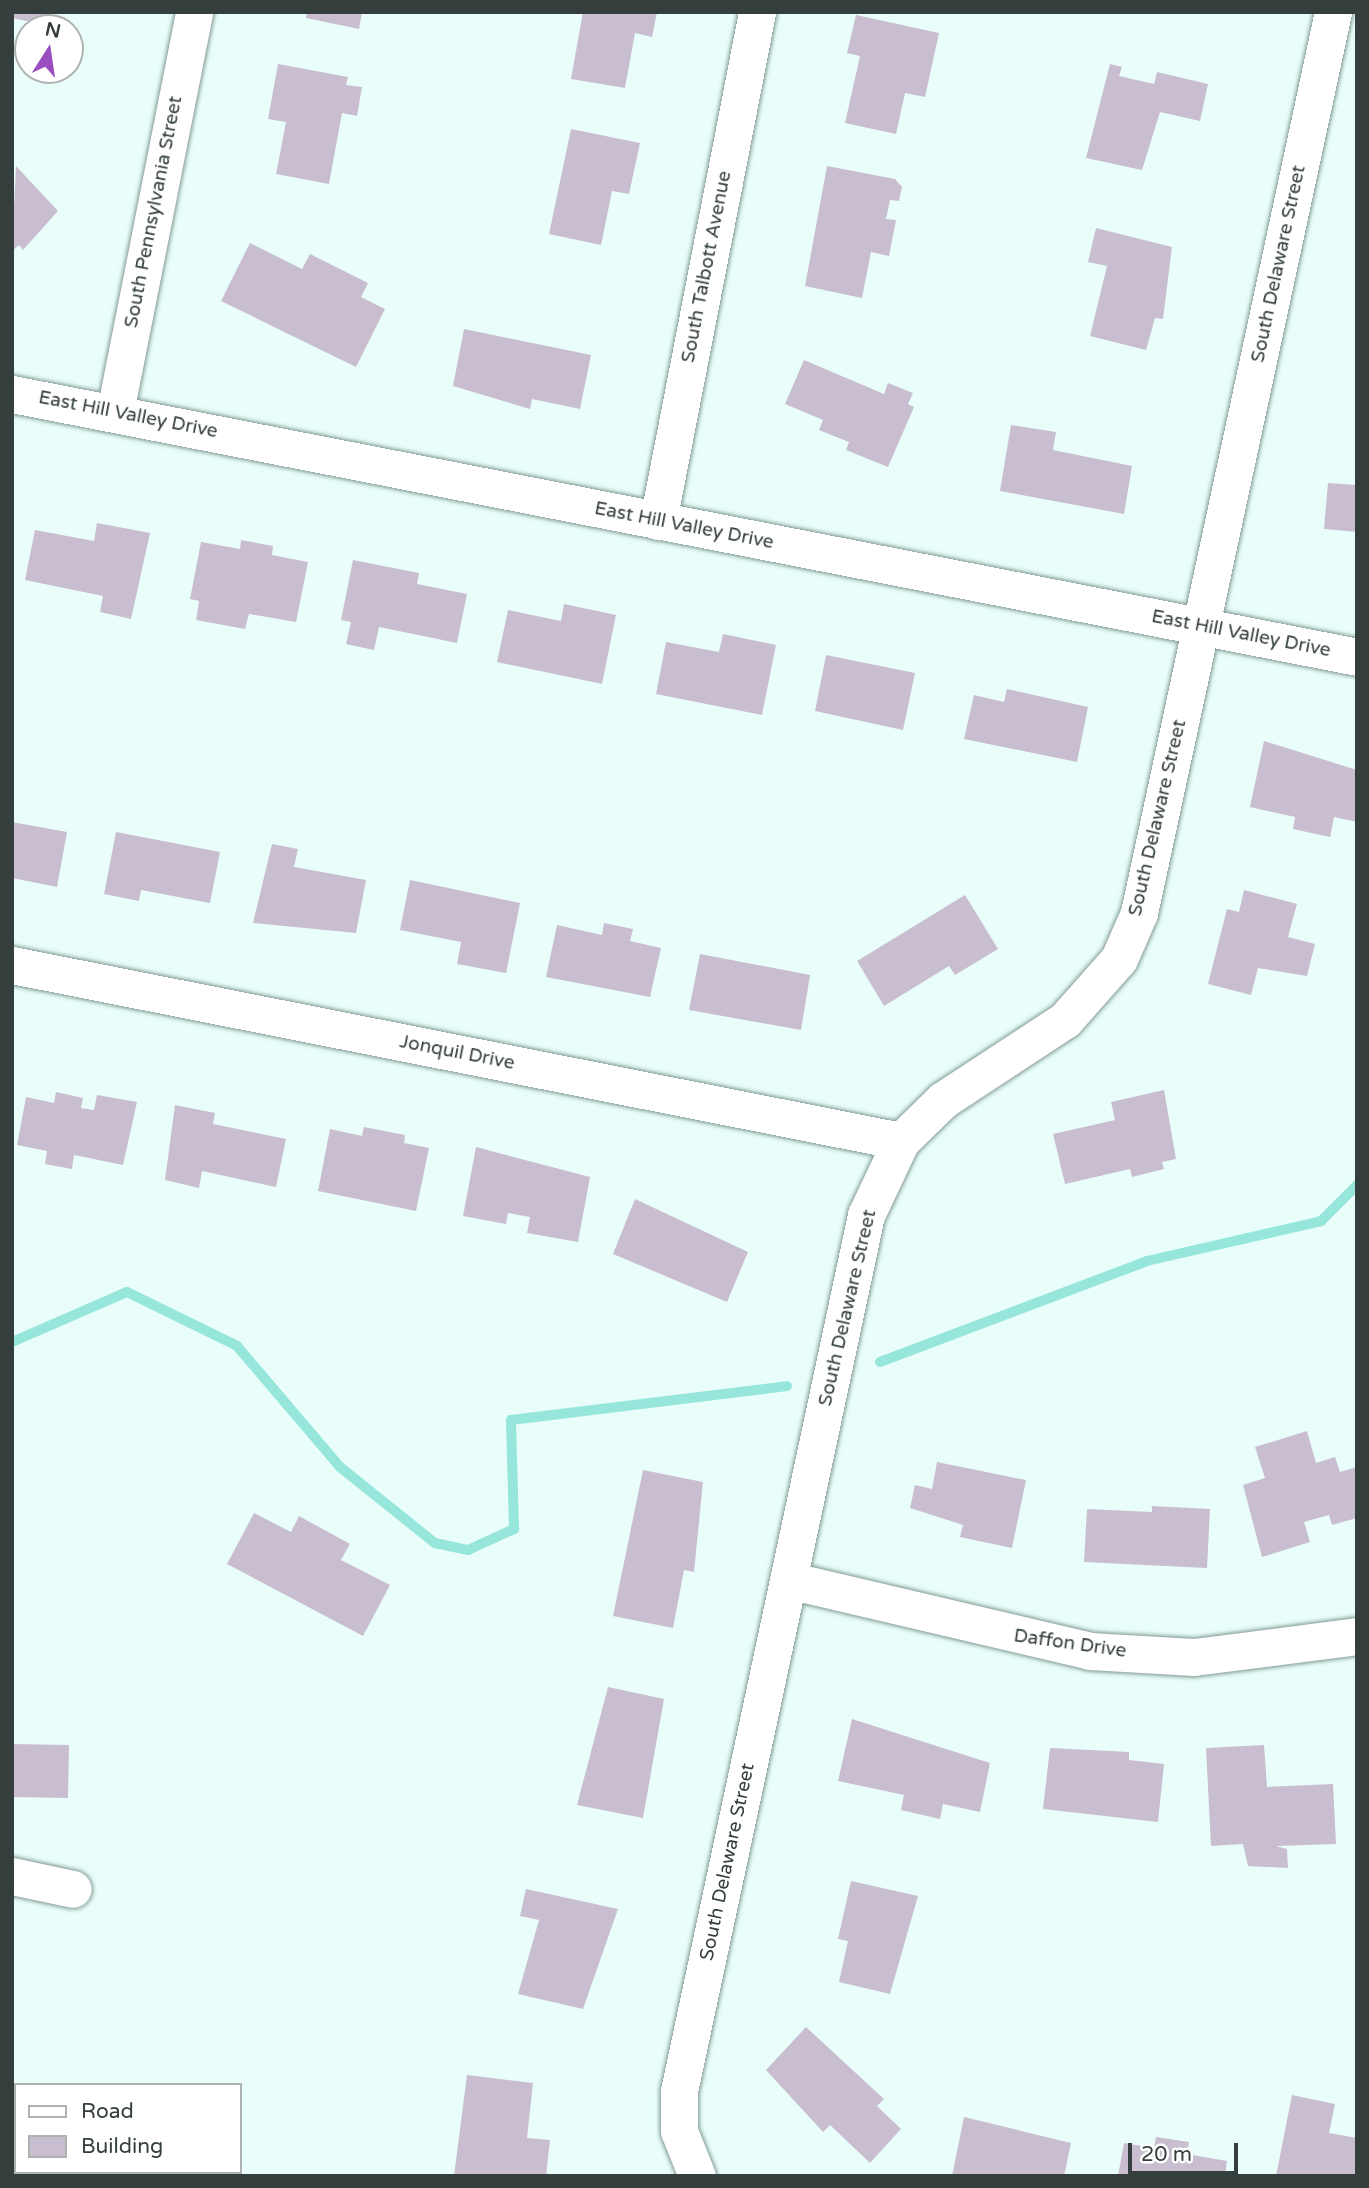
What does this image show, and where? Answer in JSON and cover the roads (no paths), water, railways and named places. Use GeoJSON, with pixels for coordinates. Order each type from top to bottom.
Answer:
{"type":"FeatureCollection","features":[{"type":"Feature","properties":{"kind":"street","name":"South Pennsylvania Street"},"geometry":{"type":"LineString","coordinates":[[115,412],[194,12]]}},
{"type":"Feature","properties":{"kind":"street","name":"South Talbott Avenue"},"geometry":{"type":"LineString","coordinates":[[657,521],[757,12]]}},
{"type":"Feature","properties":{"kind":"street","name":"South Delaware Street"},"geometry":{"type":"LineString","coordinates":[[697,2175],[679,2131],[679,2091],[866,1215],[901,1141],[943,1100],[1065,1020],[1119,959],[1139,913],[1333,12]]}},
{"type":"Feature","properties":{"kind":"street","name":"East Hill Valley Drive"},"geometry":{"type":"LineString","coordinates":[[12,394],[115,412],[1357,657]]}},
{"type":"Feature","properties":{"kind":"street","name":"Jonquil Drive"},"geometry":{"type":"LineString","coordinates":[[12,965],[901,1141]]}},
{"type":"Feature","properties":{"kind":"street","name":"Daffon Drive"},"geometry":{"type":"LineString","coordinates":[[788,1580],[1090,1651],[1194,1657],[1357,1636]]}},
{"type":"Feature","properties":{"kind":"street"},"geometry":{"type":"LineString","coordinates":[[12,1876],[74,1889]]}},
{"type":"Feature","properties":{"kind":"waterway"},"geometry":{"type":"LineString","coordinates":[[880,1362],[1147,1261],[1321,1221],[1357,1185]]}},
{"type":"Feature","properties":{"kind":"waterway"},"geometry":{"type":"LineString","coordinates":[[12,1342],[127,1292],[237,1346],[340,1467],[435,1543],[468,1550],[514,1529],[511,1420],[787,1386]]}}]}
